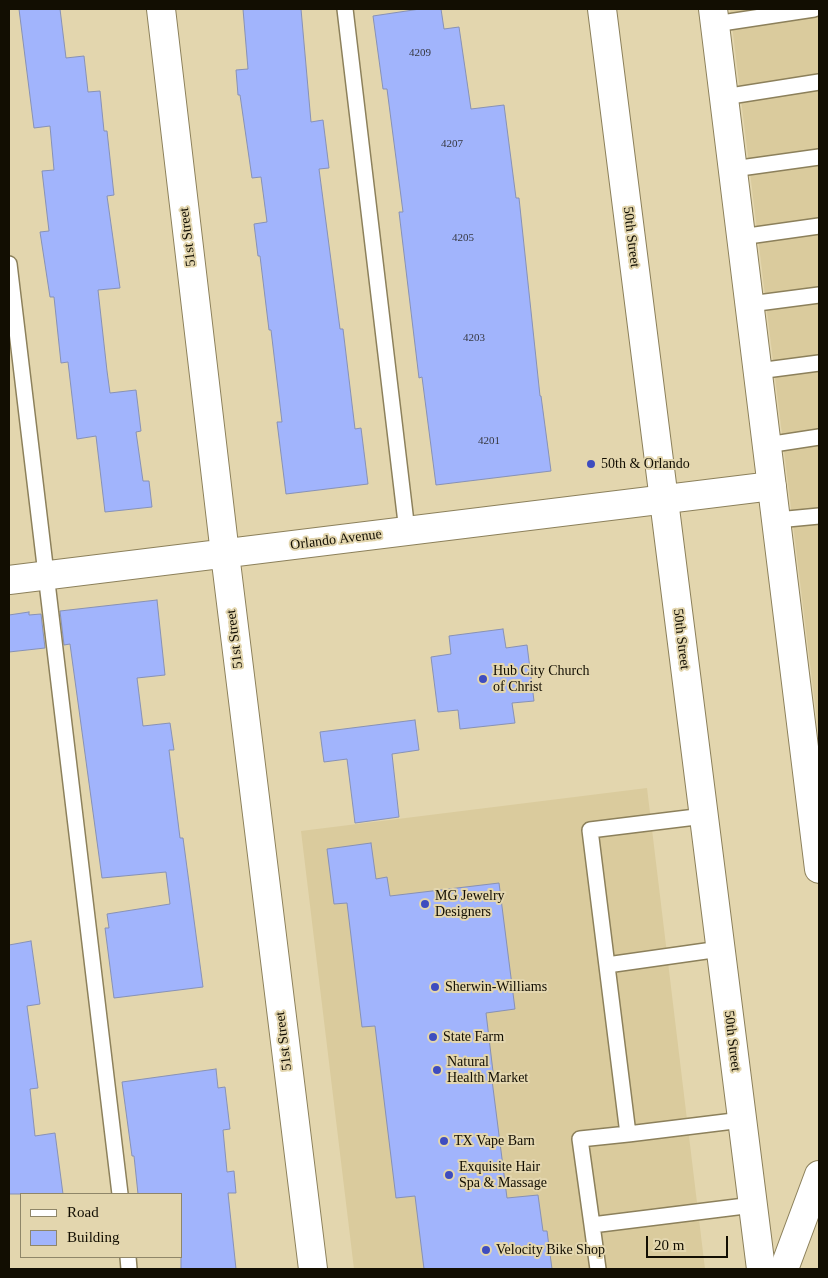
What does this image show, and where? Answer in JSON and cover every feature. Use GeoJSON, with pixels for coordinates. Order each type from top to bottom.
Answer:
{"type":"FeatureCollection","features":[{"type":"Feature","properties":{"kind":"street","name":"51st Street"},"geometry":{"type":"LineString","coordinates":[[161,9],[225,554],[313,1269]]}},
{"type":"Feature","properties":{"kind":"street","name":"50th Street"},"geometry":{"type":"LineString","coordinates":[[602,9],[761,1269]]}},
{"type":"Feature","properties":{"kind":"street"},"geometry":{"type":"LineString","coordinates":[[714,16],[776,520],[812,743],[819,869]]}},
{"type":"Feature","properties":{"kind":"street","name":"Orlando Avenue"},"geometry":{"type":"LineString","coordinates":[[9,580],[772,486]]}},
{"type":"Feature","properties":{"kind":"street"},"geometry":{"type":"LineString","coordinates":[[784,1269],[819,1176]]}},
{"type":"Feature","properties":{"kind":"lane"},"geometry":{"type":"LineString","coordinates":[[345,9],[407,531]]}},
{"type":"Feature","properties":{"kind":"lane"},"geometry":{"type":"LineString","coordinates":[[714,16],[814,9]]}},
{"type":"Feature","properties":{"kind":"lane"},"geometry":{"type":"LineString","coordinates":[[724,96],[819,82]]}},
{"type":"Feature","properties":{"kind":"lane"},"geometry":{"type":"LineString","coordinates":[[733,169],[819,157]]}},
{"type":"Feature","properties":{"kind":"lane"},"geometry":{"type":"LineString","coordinates":[[741,237],[819,226]]}},
{"type":"Feature","properties":{"kind":"lane"},"geometry":{"type":"LineString","coordinates":[[9,264],[120,1193]]}},
{"type":"Feature","properties":{"kind":"lane"},"geometry":{"type":"LineString","coordinates":[[750,304],[819,295]]}},
{"type":"Feature","properties":{"kind":"lane"},"geometry":{"type":"LineString","coordinates":[[758,372],[819,363]]}},
{"type":"Feature","properties":{"kind":"lane"},"geometry":{"type":"LineString","coordinates":[[767,445],[819,437]]}},
{"type":"Feature","properties":{"kind":"lane"},"geometry":{"type":"LineString","coordinates":[[776,520],[819,516]]}},
{"type":"Feature","properties":{"kind":"lane"},"geometry":{"type":"LineString","coordinates":[[628,1134],[590,830],[704,816]]}},
{"type":"Feature","properties":{"kind":"lane"},"geometry":{"type":"LineString","coordinates":[[607,965],[720,950]]}},
{"type":"Feature","properties":{"kind":"lane"},"geometry":{"type":"LineString","coordinates":[[598,1269],[580,1139],[742,1120]]}},
{"type":"Feature","properties":{"kind":"lane"},"geometry":{"type":"LineString","coordinates":[[592,1225],[753,1205]]}},
{"type":"Feature","properties":{"kind":"shaded area"},"geometry":{"type":"Polygon","coordinates":[[[730,9],[819,9],[819,737],[730,9]]]}},
{"type":"Feature","properties":{"kind":"shaded area"},"geometry":{"type":"Polygon","coordinates":[[[647,788],[705,1269],[354,1269],[301,831],[647,788]]]}},
{"type":"Feature","properties":{"kind":"building"},"geometry":{"type":"Polygon","coordinates":[[[19,9],[60,9],[66,58],[84,56],[88,92],[100,91],[104,131],[107,131],[114,195],[107,196],[120,288],[98,290],[107,371],[110,393],[136,390],[141,431],[136,432],[143,481],[149,481],[152,507],[105,512],[96,436],[77,439],[68,362],[61,363],[54,297],[50,297],[40,232],[49,231],[42,171],[54,170],[50,126],[34,128],[19,9]]]}},
{"type":"Feature","properties":{"kind":"building"},"geometry":{"type":"Polygon","coordinates":[[[243,9],[301,9],[311,122],[323,120],[329,168],[319,169],[340,329],[343,329],[355,429],[361,428],[368,484],[286,494],[277,422],[282,422],[271,330],[269,330],[254,224],[267,222],[261,177],[252,178],[240,95],[238,95],[236,70],[248,69],[243,9]]]}},
{"type":"Feature","properties":{"kind":"building"},"geometry":{"type":"Polygon","coordinates":[[[420,9],[441,9],[444,29],[459,27],[471,109],[504,105],[516,198],[519,198],[540,396],[551,471],[436,485],[422,377],[419,378],[399,212],[403,212],[387,89],[383,89],[373,16],[420,9]]]}},
{"type":"Feature","properties":{"kind":"building"},"geometry":{"type":"Polygon","coordinates":[[[157,600],[165,675],[137,678],[143,726],[170,723],[174,750],[169,750],[180,838],[183,838],[203,987],[114,998],[105,928],[109,928],[107,914],[170,904],[166,872],[102,878],[70,644],[64,645],[60,611],[157,600]]]}},
{"type":"Feature","properties":{"kind":"building"},"geometry":{"type":"Polygon","coordinates":[[[29,612],[29,615],[41,614],[45,648],[9,652],[9,615],[29,612]]]}},
{"type":"Feature","properties":{"kind":"building","name":"Hub City Church of Christ"},"geometry":{"type":"Polygon","coordinates":[[[503,629],[506,648],[527,645],[534,701],[512,703],[515,723],[460,729],[458,710],[438,712],[431,657],[451,654],[449,636],[503,629]]]}},
{"type":"Feature","properties":{"kind":"building"},"geometry":{"type":"Polygon","coordinates":[[[415,720],[419,750],[392,754],[399,817],[355,823],[347,759],[324,762],[320,732],[415,720]]]}},
{"type":"Feature","properties":{"kind":"building"},"geometry":{"type":"Polygon","coordinates":[[[371,843],[376,879],[387,877],[390,896],[499,883],[515,1009],[486,1013],[494,1080],[492,1080],[507,1198],[538,1195],[543,1231],[547,1231],[552,1269],[424,1269],[415,1196],[396,1198],[375,1026],[362,1027],[347,903],[334,904],[327,849],[371,843]]]}},
{"type":"Feature","properties":{"kind":"building"},"geometry":{"type":"Polygon","coordinates":[[[31,941],[40,1004],[27,1006],[38,1088],[30,1089],[35,1136],[55,1133],[63,1193],[9,1194],[9,945],[31,941]]]}},
{"type":"Feature","properties":{"kind":"building"},"geometry":{"type":"Polygon","coordinates":[[[216,1069],[218,1088],[225,1087],[230,1129],[223,1130],[227,1172],[234,1171],[236,1193],[228,1193],[236,1269],[181,1269],[182,1193],[138,1193],[122,1082],[216,1069]]]}},
{"type":"Feature","properties":{"kind":"place","name":"50th & Orlando"},"geometry":{"type":"Point","coordinates":[591,464]}},
{"type":"Feature","properties":{"kind":"place","name":"Hub City Church of Christ"},"geometry":{"type":"Point","coordinates":[483,679]}},
{"type":"Feature","properties":{"kind":"place","name":"MG Jewelry Designers"},"geometry":{"type":"Point","coordinates":[425,904]}},
{"type":"Feature","properties":{"kind":"place","name":"Sherwin-Williams"},"geometry":{"type":"Point","coordinates":[435,987]}},
{"type":"Feature","properties":{"kind":"place","name":"State Farm"},"geometry":{"type":"Point","coordinates":[433,1037]}},
{"type":"Feature","properties":{"kind":"place","name":"Natural Health Market"},"geometry":{"type":"Point","coordinates":[437,1070]}},
{"type":"Feature","properties":{"kind":"place","name":"TX Vape Barn"},"geometry":{"type":"Point","coordinates":[444,1141]}},
{"type":"Feature","properties":{"kind":"place","name":"Exquisite Hair Spa & Massage"},"geometry":{"type":"Point","coordinates":[449,1175]}},
{"type":"Feature","properties":{"kind":"place","name":"Velocity Bike Shop"},"geometry":{"type":"Point","coordinates":[486,1250]}}]}
